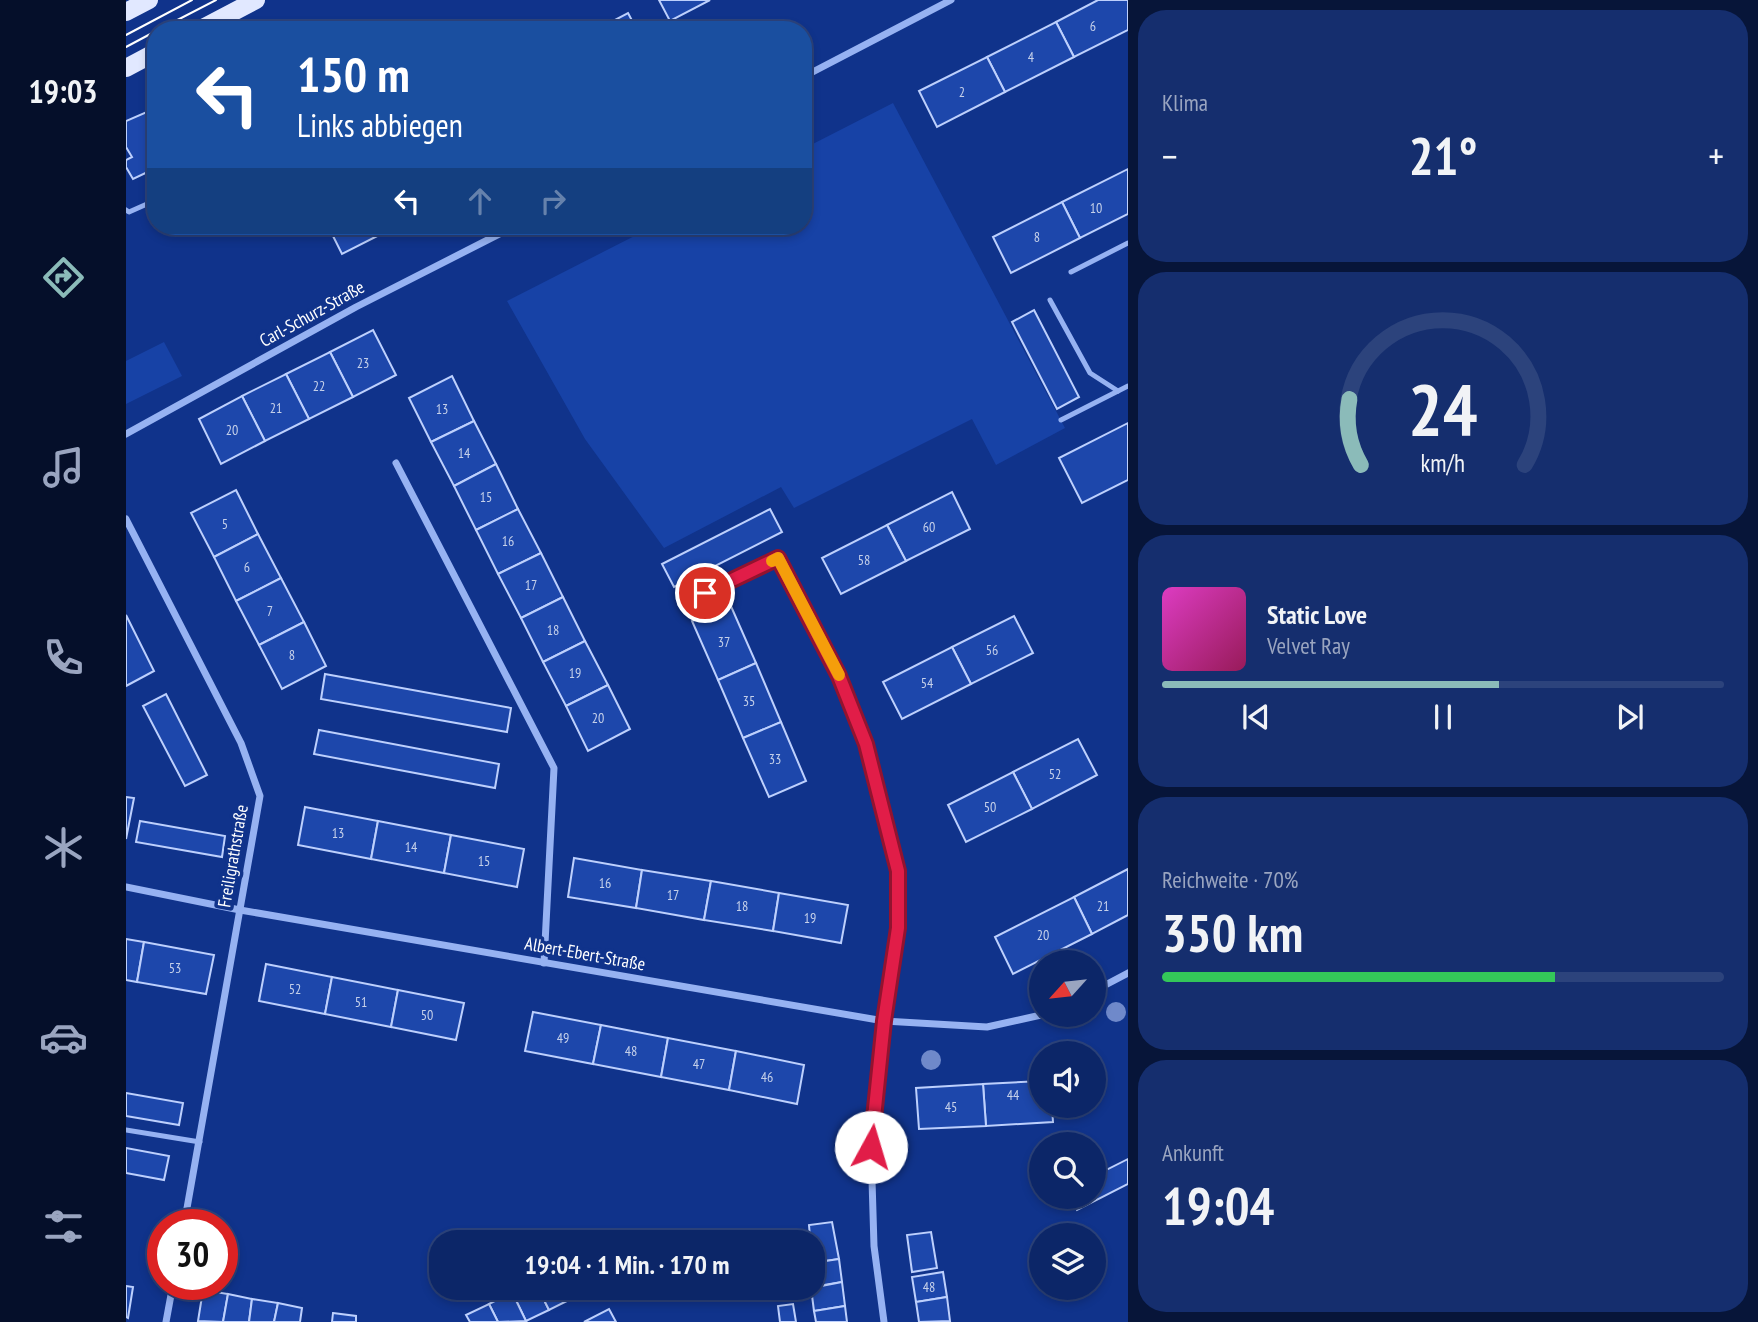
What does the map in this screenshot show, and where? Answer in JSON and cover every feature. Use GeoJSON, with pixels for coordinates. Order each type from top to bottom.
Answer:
{"type":"FeatureCollection","features":[{"type":"Feature","properties":{"kind":"main road"},"geometry":{"type":"LineString","coordinates":[[126,12],[149,0]]}},
{"type":"Feature","properties":{"kind":"main road"},"geometry":{"type":"LineString","coordinates":[[216,21],[256,0]]}},
{"type":"Feature","properties":{"kind":"main road"},"geometry":{"type":"LineString","coordinates":[[126,68],[147,57]]}},
{"type":"Feature","properties":{"kind":"street"},"geometry":{"type":"LineString","coordinates":[[812,72],[951,0]]}},
{"type":"Feature","properties":{"kind":"street","name":"Carl-Schurz-Straße"},"geometry":{"type":"LineString","coordinates":[[126,434],[356,307],[496,235]]}},
{"type":"Feature","properties":{"kind":"street"},"geometry":{"type":"LineString","coordinates":[[396,463],[554,768],[544,963]]}},
{"type":"Feature","properties":{"kind":"street","name":"Freiligrathstraße"},"geometry":{"type":"LineString","coordinates":[[126,519],[241,743],[260,796],[187,1209]]}},
{"type":"Feature","properties":{"kind":"street"},"geometry":{"type":"LineString","coordinates":[[778,558],[839,676],[866,744],[898,871],[898,928],[884,1021],[871,1147],[874,1247],[884,1322]]}},
{"type":"Feature","properties":{"kind":"street","name":"Albert-Ebert-Straße"},"geometry":{"type":"LineString","coordinates":[[126,887],[240,910],[884,1021],[987,1027],[1029,1018]]}},
{"type":"Feature","properties":{"kind":"street"},"geometry":{"type":"LineString","coordinates":[[1106,985],[1128,973]]}},
{"type":"Feature","properties":{"kind":"street"},"geometry":{"type":"LineString","coordinates":[[166,1322],[170,1300]]}},
{"type":"Feature","properties":{"kind":"lane"},"geometry":{"type":"LineString","coordinates":[[126,210],[147,203]]}},
{"type":"Feature","properties":{"kind":"lane"},"geometry":{"type":"LineString","coordinates":[[1071,272],[1128,243]]}},
{"type":"Feature","properties":{"kind":"lane"},"geometry":{"type":"LineString","coordinates":[[1050,300],[1090,373],[1118,391]]}},
{"type":"Feature","properties":{"kind":"lane"},"geometry":{"type":"LineString","coordinates":[[1061,420],[1128,386]]}},
{"type":"Feature","properties":{"kind":"lane"},"geometry":{"type":"LineString","coordinates":[[680,605],[778,558]]}},
{"type":"Feature","properties":{"kind":"lane"},"geometry":{"type":"LineString","coordinates":[[126,1130],[200,1142]]}},
{"type":"Feature","properties":{"kind":"shaded area"},"geometry":{"type":"Polygon","coordinates":[[[893,103],[1065,428],[996,465],[972,419],[794,508],[781,487],[664,548],[585,439],[507,301],[636,235],[812,235],[812,144],[893,103]]]}},
{"type":"Feature","properties":{"kind":"shaded area"},"geometry":{"type":"Polygon","coordinates":[[[164,342],[182,376],[126,404],[126,361],[164,342]]]}},
{"type":"Feature","properties":{"kind":"building"},"geometry":{"type":"Polygon","coordinates":[[[659,0],[710,0],[670,21],[659,0]]]}},
{"type":"Feature","properties":{"kind":"building"},"geometry":{"type":"Polygon","coordinates":[[[1098,0],[1128,0],[1128,30],[1074,57],[1056,22],[1098,0]]]}},
{"type":"Feature","properties":{"kind":"building"},"geometry":{"type":"Polygon","coordinates":[[[628,13],[632,21],[613,21],[628,13]]]}},
{"type":"Feature","properties":{"kind":"building"},"geometry":{"type":"Polygon","coordinates":[[[1056,22],[1074,57],[1005,92],[987,57],[1056,22]]]}},
{"type":"Feature","properties":{"kind":"building"},"geometry":{"type":"Polygon","coordinates":[[[987,57],[1005,92],[937,127],[919,91],[987,57]]]}},
{"type":"Feature","properties":{"kind":"building"},"geometry":{"type":"Polygon","coordinates":[[[147,112],[147,172],[133,179],[126,167],[126,160],[132,157],[126,147],[126,121],[147,112]]]}},
{"type":"Feature","properties":{"kind":"building"},"geometry":{"type":"Polygon","coordinates":[[[1128,169],[1128,214],[1080,238],[1062,202],[1128,169]]]}},
{"type":"Feature","properties":{"kind":"building"},"geometry":{"type":"Polygon","coordinates":[[[1062,202],[1080,238],[1011,273],[993,237],[1062,202]]]}},
{"type":"Feature","properties":{"kind":"building"},"geometry":{"type":"Polygon","coordinates":[[[332,235],[379,235],[342,254],[332,235]]]}},
{"type":"Feature","properties":{"kind":"building"},"geometry":{"type":"Polygon","coordinates":[[[1034,310],[1079,397],[1057,409],[1012,322],[1034,310]]]}},
{"type":"Feature","properties":{"kind":"building"},"geometry":{"type":"Polygon","coordinates":[[[373,330],[396,375],[353,397],[330,352],[373,330]]]}},
{"type":"Feature","properties":{"kind":"building"},"geometry":{"type":"Polygon","coordinates":[[[330,352],[353,397],[309,419],[286,374],[330,352]]]}},
{"type":"Feature","properties":{"kind":"building"},"geometry":{"type":"Polygon","coordinates":[[[286,374],[309,419],[265,441],[242,396],[286,374]]]}},
{"type":"Feature","properties":{"kind":"building"},"geometry":{"type":"Polygon","coordinates":[[[452,376],[474,421],[431,442],[409,398],[452,376]]]}},
{"type":"Feature","properties":{"kind":"building"},"geometry":{"type":"Polygon","coordinates":[[[242,396],[265,441],[221,464],[199,419],[242,396]]]}},
{"type":"Feature","properties":{"kind":"building"},"geometry":{"type":"Polygon","coordinates":[[[474,421],[496,464],[454,486],[431,442],[474,421]]]}},
{"type":"Feature","properties":{"kind":"building"},"geometry":{"type":"Polygon","coordinates":[[[1128,423],[1128,480],[1082,503],[1059,458],[1128,423]]]}},
{"type":"Feature","properties":{"kind":"building"},"geometry":{"type":"Polygon","coordinates":[[[496,464],[518,509],[476,530],[454,486],[496,464]]]}},
{"type":"Feature","properties":{"kind":"building"},"geometry":{"type":"Polygon","coordinates":[[[236,490],[258,534],[214,557],[191,513],[236,490]]]}},
{"type":"Feature","properties":{"kind":"building"},"geometry":{"type":"Polygon","coordinates":[[[952,492],[970,529],[906,561],[887,525],[952,492]]]}},
{"type":"Feature","properties":{"kind":"building"},"geometry":{"type":"Polygon","coordinates":[[[518,509],[541,553],[498,574],[476,530],[518,509]]]}},
{"type":"Feature","properties":{"kind":"building"},"geometry":{"type":"Polygon","coordinates":[[[770,509],[782,532],[674,587],[662,564],[770,509]]]}},
{"type":"Feature","properties":{"kind":"building"},"geometry":{"type":"Polygon","coordinates":[[[887,525],[906,561],[841,594],[822,558],[887,525]]]}},
{"type":"Feature","properties":{"kind":"building"},"geometry":{"type":"Polygon","coordinates":[[[258,534],[281,578],[236,601],[214,557],[258,534]]]}},
{"type":"Feature","properties":{"kind":"building"},"geometry":{"type":"Polygon","coordinates":[[[541,553],[563,597],[521,618],[498,574],[541,553]]]}},
{"type":"Feature","properties":{"kind":"building"},"geometry":{"type":"Polygon","coordinates":[[[281,578],[304,622],[259,645],[236,601],[281,578]]]}},
{"type":"Feature","properties":{"kind":"building"},"geometry":{"type":"Polygon","coordinates":[[[563,597],[585,641],[543,662],[521,618],[563,597]]]}},
{"type":"Feature","properties":{"kind":"building"},"geometry":{"type":"Polygon","coordinates":[[[730,604],[756,663],[718,680],[692,621],[730,604]]]}},
{"type":"Feature","properties":{"kind":"building"},"geometry":{"type":"Polygon","coordinates":[[[126,615],[154,671],[126,686],[126,615]]]}},
{"type":"Feature","properties":{"kind":"building"},"geometry":{"type":"Polygon","coordinates":[[[1014,616],[1033,653],[971,684],[952,647],[1014,616]]]}},
{"type":"Feature","properties":{"kind":"building"},"geometry":{"type":"Polygon","coordinates":[[[304,622],[326,666],[282,689],[259,645],[304,622]]]}},
{"type":"Feature","properties":{"kind":"building"},"geometry":{"type":"Polygon","coordinates":[[[585,641],[608,685],[566,706],[543,662],[585,641]]]}},
{"type":"Feature","properties":{"kind":"building"},"geometry":{"type":"Polygon","coordinates":[[[952,647],[971,684],[902,719],[883,682],[952,647]]]}},
{"type":"Feature","properties":{"kind":"building"},"geometry":{"type":"Polygon","coordinates":[[[756,663],[781,722],[743,738],[718,680],[756,663]]]}},
{"type":"Feature","properties":{"kind":"building"},"geometry":{"type":"Polygon","coordinates":[[[325,674],[511,708],[507,732],[321,699],[325,674]]]}},
{"type":"Feature","properties":{"kind":"building"},"geometry":{"type":"Polygon","coordinates":[[[608,685],[630,729],[588,751],[566,706],[608,685]]]}},
{"type":"Feature","properties":{"kind":"building"},"geometry":{"type":"Polygon","coordinates":[[[166,694],[207,775],[185,786],[143,706],[166,694]]]}},
{"type":"Feature","properties":{"kind":"building"},"geometry":{"type":"Polygon","coordinates":[[[781,722],[806,781],[769,797],[743,738],[781,722]]]}},
{"type":"Feature","properties":{"kind":"building"},"geometry":{"type":"Polygon","coordinates":[[[319,730],[499,764],[495,788],[314,754],[319,730]]]}},
{"type":"Feature","properties":{"kind":"building"},"geometry":{"type":"Polygon","coordinates":[[[1078,739],[1097,775],[1032,809],[1013,772],[1078,739]]]}},
{"type":"Feature","properties":{"kind":"building"},"geometry":{"type":"Polygon","coordinates":[[[1013,772],[1032,809],[966,842],[948,805],[1013,772]]]}},
{"type":"Feature","properties":{"kind":"building"},"geometry":{"type":"Polygon","coordinates":[[[126,797],[134,798],[126,839],[126,797]]]}},
{"type":"Feature","properties":{"kind":"building"},"geometry":{"type":"Polygon","coordinates":[[[305,807],[378,821],[371,859],[298,845],[305,807]]]}},
{"type":"Feature","properties":{"kind":"building"},"geometry":{"type":"Polygon","coordinates":[[[140,821],[225,836],[222,857],[136,842],[140,821]]]}},
{"type":"Feature","properties":{"kind":"building"},"geometry":{"type":"Polygon","coordinates":[[[378,821],[451,835],[444,873],[371,859],[378,821]]]}},
{"type":"Feature","properties":{"kind":"building"},"geometry":{"type":"Polygon","coordinates":[[[451,835],[524,849],[517,887],[444,873],[451,835]]]}},
{"type":"Feature","properties":{"kind":"building"},"geometry":{"type":"Polygon","coordinates":[[[574,858],[642,870],[636,908],[568,897],[574,858]]]}},
{"type":"Feature","properties":{"kind":"building"},"geometry":{"type":"Polygon","coordinates":[[[1128,869],[1128,915],[1092,934],[1074,897],[1128,869]]]}},
{"type":"Feature","properties":{"kind":"building"},"geometry":{"type":"Polygon","coordinates":[[[642,870],[711,881],[704,920],[636,908],[642,870]]]}},
{"type":"Feature","properties":{"kind":"building"},"geometry":{"type":"Polygon","coordinates":[[[711,881],[779,893],[773,931],[704,920],[711,881]]]}},
{"type":"Feature","properties":{"kind":"building"},"geometry":{"type":"Polygon","coordinates":[[[779,893],[848,905],[841,943],[773,931],[779,893]]]}},
{"type":"Feature","properties":{"kind":"building"},"geometry":{"type":"Polygon","coordinates":[[[1074,897],[1092,934],[1060,950],[1029,950],[1029,966],[1013,974],[995,937],[1074,897]]]}},
{"type":"Feature","properties":{"kind":"building"},"geometry":{"type":"Polygon","coordinates":[[[126,939],[144,942],[137,982],[126,980],[126,939]]]}},
{"type":"Feature","properties":{"kind":"building"},"geometry":{"type":"Polygon","coordinates":[[[144,942],[214,955],[206,994],[137,982],[144,942]]]}},
{"type":"Feature","properties":{"kind":"building"},"geometry":{"type":"Polygon","coordinates":[[[266,964],[332,977],[325,1014],[259,1001],[266,964]]]}},
{"type":"Feature","properties":{"kind":"building"},"geometry":{"type":"Polygon","coordinates":[[[332,977],[398,990],[391,1027],[325,1014],[332,977]]]}},
{"type":"Feature","properties":{"kind":"building"},"geometry":{"type":"Polygon","coordinates":[[[398,990],[464,1003],[456,1040],[391,1027],[398,990]]]}},
{"type":"Feature","properties":{"kind":"building"},"geometry":{"type":"Polygon","coordinates":[[[533,1012],[601,1025],[593,1064],[525,1051],[533,1012]]]}},
{"type":"Feature","properties":{"kind":"building"},"geometry":{"type":"Polygon","coordinates":[[[601,1025],[668,1038],[661,1077],[593,1064],[601,1025]]]}},
{"type":"Feature","properties":{"kind":"building"},"geometry":{"type":"Polygon","coordinates":[[[668,1038],[736,1051],[729,1090],[661,1077],[668,1038]]]}},
{"type":"Feature","properties":{"kind":"building"},"geometry":{"type":"Polygon","coordinates":[[[736,1051],[804,1065],[797,1104],[729,1090],[736,1051]]]}},
{"type":"Feature","properties":{"kind":"building"},"geometry":{"type":"Polygon","coordinates":[[[1029,1082],[1029,1118],[1053,1118],[1053,1122],[986,1126],[983,1084],[1029,1082]]]}},
{"type":"Feature","properties":{"kind":"building"},"geometry":{"type":"Polygon","coordinates":[[[983,1084],[986,1126],[919,1129],[916,1088],[983,1084]]]}},
{"type":"Feature","properties":{"kind":"building"},"geometry":{"type":"Polygon","coordinates":[[[126,1093],[183,1103],[179,1125],[126,1116],[126,1093]]]}},
{"type":"Feature","properties":{"kind":"building"},"geometry":{"type":"Polygon","coordinates":[[[126,1148],[169,1156],[164,1180],[126,1173],[126,1148]]]}},
{"type":"Feature","properties":{"kind":"building"},"geometry":{"type":"Polygon","coordinates":[[[1128,1159],[1128,1184],[1106,1195],[1106,1170],[1128,1159]]]}},
{"type":"Feature","properties":{"kind":"building"},"geometry":{"type":"Polygon","coordinates":[[[832,1222],[839,1259],[825,1261],[825,1230],[809,1230],[809,1225],[832,1222]]]}},
{"type":"Feature","properties":{"kind":"building"},"geometry":{"type":"Polygon","coordinates":[[[931,1232],[937,1268],[912,1272],[907,1235],[931,1232]]]}},
{"type":"Feature","properties":{"kind":"building"},"geometry":{"type":"Polygon","coordinates":[[[839,1259],[842,1282],[825,1285],[825,1261],[839,1259]]]}},
{"type":"Feature","properties":{"kind":"building"},"geometry":{"type":"Polygon","coordinates":[[[943,1272],[947,1297],[916,1302],[912,1277],[943,1272]]]}},
{"type":"Feature","properties":{"kind":"building"},"geometry":{"type":"Polygon","coordinates":[[[842,1282],[845,1306],[814,1311],[813,1300],[825,1300],[825,1285],[842,1282]]]}},
{"type":"Feature","properties":{"kind":"building"},"geometry":{"type":"Polygon","coordinates":[[[126,1286],[133,1287],[128,1318],[126,1317],[126,1286]]]}},
{"type":"Feature","properties":{"kind":"building"},"geometry":{"type":"Polygon","coordinates":[[[238,1296],[252,1299],[249,1322],[223,1322],[227,1300],[238,1300],[238,1296]]]}},
{"type":"Feature","properties":{"kind":"building"},"geometry":{"type":"Polygon","coordinates":[[[947,1297],[950,1321],[919,1322],[916,1302],[947,1297]]]}},
{"type":"Feature","properties":{"kind":"building"},"geometry":{"type":"Polygon","coordinates":[[[252,1299],[278,1303],[274,1322],[249,1322],[252,1299]]]}},
{"type":"Feature","properties":{"kind":"building"},"geometry":{"type":"Polygon","coordinates":[[[201,1300],[227,1300],[223,1322],[198,1321],[201,1300]]]}},
{"type":"Feature","properties":{"kind":"building"},"geometry":{"type":"Polygon","coordinates":[[[497,1300],[516,1300],[526,1321],[498,1322],[489,1304],[497,1300]]]}},
{"type":"Feature","properties":{"kind":"building"},"geometry":{"type":"Polygon","coordinates":[[[516,1300],[544,1300],[549,1310],[526,1321],[516,1300]]]}},
{"type":"Feature","properties":{"kind":"building"},"geometry":{"type":"Polygon","coordinates":[[[544,1300],[569,1300],[549,1310],[544,1300]]]}},
{"type":"Feature","properties":{"kind":"building"},"geometry":{"type":"Polygon","coordinates":[[[278,1303],[302,1308],[300,1322],[274,1322],[278,1303]]]}},
{"type":"Feature","properties":{"kind":"building"},"geometry":{"type":"Polygon","coordinates":[[[489,1304],[498,1322],[470,1322],[466,1315],[489,1304]]]}},
{"type":"Feature","properties":{"kind":"building"},"geometry":{"type":"Polygon","coordinates":[[[793,1304],[796,1322],[780,1322],[778,1306],[793,1304]]]}},
{"type":"Feature","properties":{"kind":"building"},"geometry":{"type":"Polygon","coordinates":[[[845,1306],[847,1322],[816,1322],[814,1311],[845,1306]]]}},
{"type":"Feature","properties":{"kind":"building"},"geometry":{"type":"Polygon","coordinates":[[[609,1309],[616,1322],[584,1322],[609,1309]]]}},
{"type":"Feature","properties":{"kind":"building"},"geometry":{"type":"Polygon","coordinates":[[[333,1313],[356,1316],[356,1322],[332,1322],[333,1313]]]}},
{"type":"Feature","properties":{"kind":"tram line"},"geometry":{"type":"LineString","coordinates":[[152,21],[192,0]]}},
{"type":"Feature","properties":{"kind":"tram line"},"geometry":{"type":"LineString","coordinates":[[175,21],[216,0]]}},
{"type":"Feature","properties":{"kind":"tram line"},"geometry":{"type":"LineString","coordinates":[[126,35],[147,24]]}},
{"type":"Feature","properties":{"kind":"tram line"},"geometry":{"type":"LineString","coordinates":[[126,47],[147,36]]}},
{"type":"Feature","properties":{"kind":"slow traffic"},"geometry":{"type":"LineString","coordinates":[[772,561],[778,558],[839,675]]}},
{"type":"Feature","properties":{"kind":"route"},"geometry":{"type":"LineString","coordinates":[[705,593],[778,558],[839,676],[866,744],[898,871],[898,928],[884,1021],[871,1147]]}}]}
